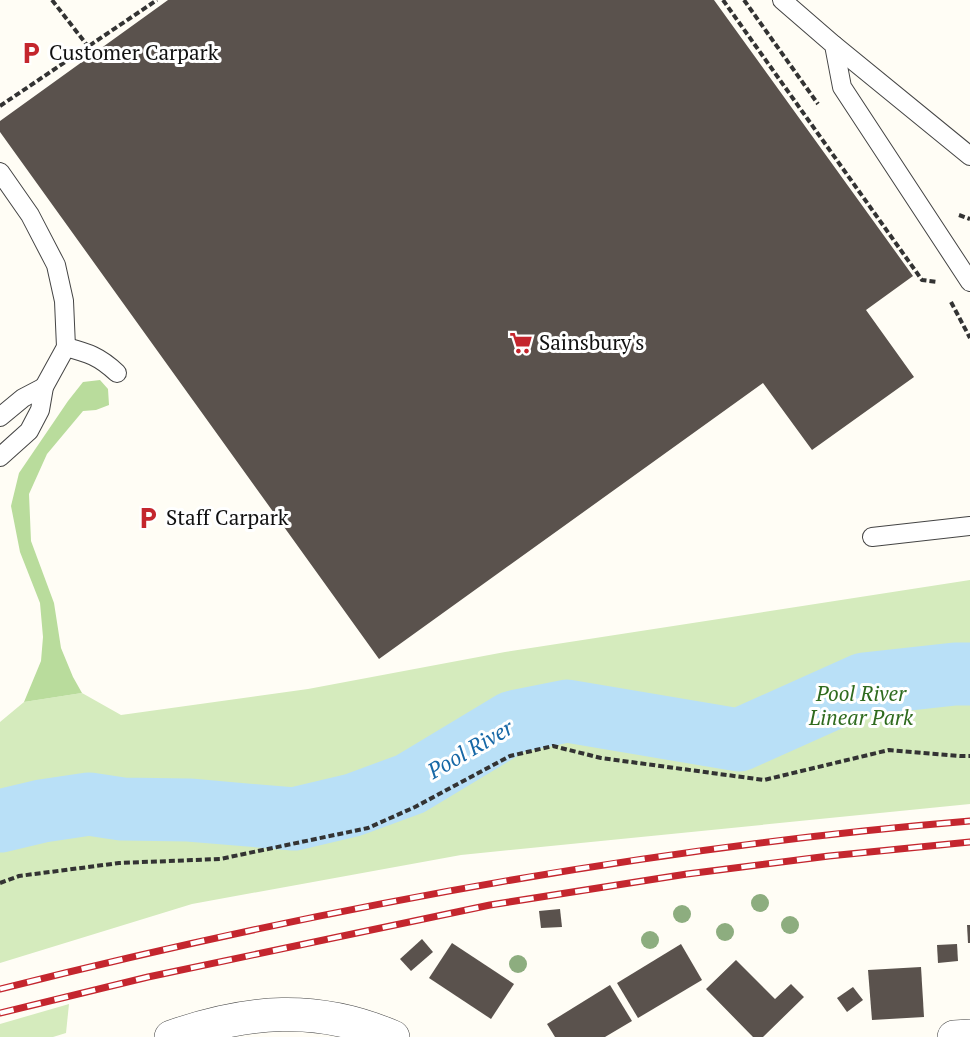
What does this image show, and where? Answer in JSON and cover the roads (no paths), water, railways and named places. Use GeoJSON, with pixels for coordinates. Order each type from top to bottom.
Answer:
{"type":"FeatureCollection","features":[{"type":"Feature","properties":{"kind":"street"},"geometry":{"type":"LineString","coordinates":[[171,1037],[231,1020],[267,1014],[297,1014],[329,1018],[369,1027],[393,1037]]}},
{"type":"Feature","properties":{"kind":"street"},"geometry":{"type":"LineString","coordinates":[[954,1037],[970,1036]]}},
{"type":"Feature","properties":{"kind":"lane"},"geometry":{"type":"LineString","coordinates":[[782,0],[970,156]]}},
{"type":"Feature","properties":{"kind":"lane"},"geometry":{"type":"LineString","coordinates":[[834,45],[842,87],[970,282]]}},
{"type":"Feature","properties":{"kind":"lane"},"geometry":{"type":"LineString","coordinates":[[0,172],[30,214],[56,265],[64,301],[66,347],[44,387],[40,410],[29,431],[0,457]]}},
{"type":"Feature","properties":{"kind":"lane"},"geometry":{"type":"LineString","coordinates":[[66,347],[86,352],[103,360],[117,373]]}},
{"type":"Feature","properties":{"kind":"lane"},"geometry":{"type":"LineString","coordinates":[[0,417],[23,398],[44,387]]}},
{"type":"Feature","properties":{"kind":"lane"},"geometry":{"type":"LineString","coordinates":[[873,537],[970,526]]}},
{"type":"Feature","properties":{"kind":"waterway","name":"Pool River"},"geometry":{"type":"LineString","coordinates":[[0,821],[42,811],[89,804],[122,809],[189,810],[294,819],[353,805],[410,784],[513,722],[567,711],[739,740],[864,684],[970,674]]}},
{"type":"Feature","properties":{"kind":"railway"},"geometry":{"type":"LineString","coordinates":[[0,989],[240,933],[482,885],[725,847],[970,821]]}},
{"type":"Feature","properties":{"kind":"railway"},"geometry":{"type":"LineString","coordinates":[[0,1013],[148,977],[490,905],[687,874],[829,856],[970,842]]}},
{"type":"Feature","properties":{"kind":"place","name":"Customer Carpark"},"geometry":{"type":"Point","coordinates":[31,53]}},
{"type":"Feature","properties":{"kind":"place","name":"Sainsbury's"},"geometry":{"type":"Point","coordinates":[521,343]}},
{"type":"Feature","properties":{"kind":"place","name":"Staff Carpark"},"geometry":{"type":"Point","coordinates":[148,518]}},
{"type":"Feature","properties":{"kind":"park label","name":"Pool River Linear Park"},"geometry":{"type":"Point","coordinates":[861,706]}}]}
